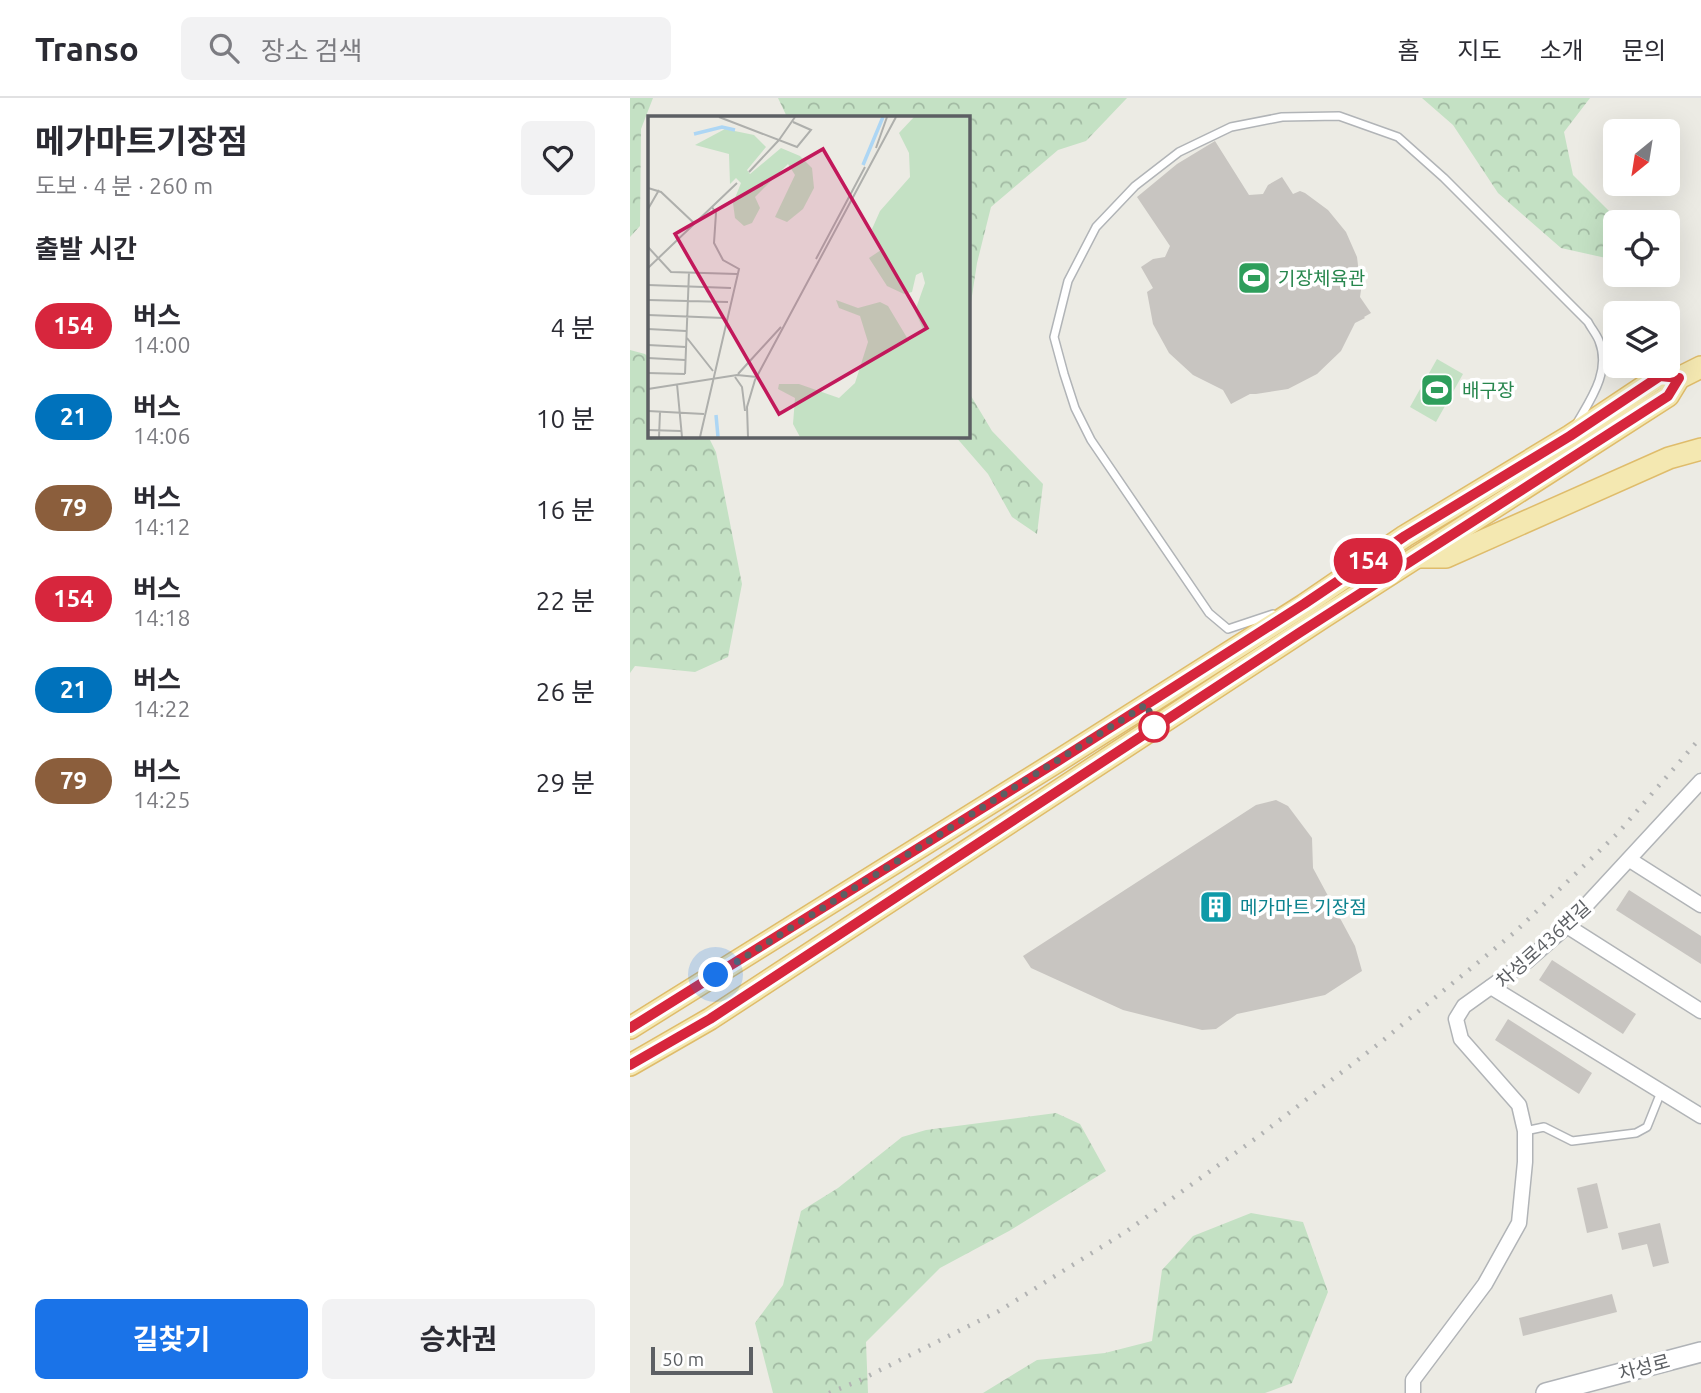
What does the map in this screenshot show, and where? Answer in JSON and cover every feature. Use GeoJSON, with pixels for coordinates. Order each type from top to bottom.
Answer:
{"type":"FeatureCollection","features":[{"type":"Feature","properties":{"kind":"main road"},"geometry":{"type":"LineString","coordinates":[[1680,378],[1701,367]]}},
{"type":"Feature","properties":{"kind":"main road"},"geometry":{"type":"LineString","coordinates":[[630,1028],[1058,761],[1304,604],[1405,536],[1570,436],[1657,378]]}},
{"type":"Feature","properties":{"kind":"main road"},"geometry":{"type":"LineString","coordinates":[[630,1065],[710,1019],[1287,640],[1668,396],[1679,378]]}},
{"type":"Feature","properties":{"kind":"main road"},"geometry":{"type":"LineString","coordinates":[[1418,557],[1446,557],[1669,458],[1701,449]]}},
{"type":"Feature","properties":{"kind":"main road","name":"차성로"},"geometry":{"type":"LineString","coordinates":[[1557,1392],[1701,1352]]}},
{"type":"Feature","properties":{"kind":"street","name":"차성로436번길"},"geometry":{"type":"LineString","coordinates":[[1700,784],[1567,926],[1527,961],[1491,987],[1701,1116]]}},
{"type":"Feature","properties":{"kind":"street"},"geometry":{"type":"LineString","coordinates":[[1630,860],[1701,905]]}},
{"type":"Feature","properties":{"kind":"street"},"geometry":{"type":"LineString","coordinates":[[1567,926],[1701,1011]]}},
{"type":"Feature","properties":{"kind":"street"},"geometry":{"type":"LineString","coordinates":[[1403,1393],[1413,1387],[1485,1284],[1519,1223],[1525,1131],[1519,1105],[1461,1039],[1456,1019],[1464,1006],[1491,987]]}},
{"type":"Feature","properties":{"kind":"lane"},"geometry":{"type":"LineString","coordinates":[[1304,604],[1228,629],[1209,613],[1091,440],[1075,408],[1064,374],[1054,337],[1068,281],[1096,226],[1135,186],[1179,152],[1231,127],[1282,117],[1339,116],[1398,138],[1444,178],[1588,322],[1600,342],[1602,364],[1598,388],[1570,436]]}},
{"type":"Feature","properties":{"kind":"lane"},"geometry":{"type":"LineString","coordinates":[[1525,1131],[1544,1127],[1572,1141],[1636,1133],[1647,1127],[1661,1092]]}},
{"type":"Feature","properties":{"kind":"green space"},"geometry":{"type":"Polygon","coordinates":[[[630,98],[653,98],[641,129],[640,226],[630,237],[630,98]]]}},
{"type":"Feature","properties":{"kind":"green space"},"geometry":{"type":"Polygon","coordinates":[[[778,98],[1127,98],[1086,141],[1058,150],[991,207],[977,263],[970,309],[970,116],[787,116],[778,98]]]}},
{"type":"Feature","properties":{"kind":"green space"},"geometry":{"type":"Polygon","coordinates":[[[1422,98],[1590,98],[1564,132],[1573,175],[1608,210],[1603,210],[1603,257],[1561,248],[1498,193],[1453,125],[1422,98]]]}},
{"type":"Feature","properties":{"kind":"green space"},"geometry":{"type":"Polygon","coordinates":[[[630,350],[648,357],[648,438],[709,438],[716,452],[742,584],[728,657],[695,672],[635,666],[630,673],[630,350]]]}},
{"type":"Feature","properties":{"kind":"green space","name":"배구장"},"geometry":{"type":"Polygon","coordinates":[[[1437,359],[1463,374],[1436,422],[1410,407],[1437,359]]]}},
{"type":"Feature","properties":{"kind":"green space"},"geometry":{"type":"Polygon","coordinates":[[[970,394],[992,431],[1043,484],[1037,534],[1012,517],[988,474],[957,438],[970,438],[970,394]]]}},
{"type":"Feature","properties":{"kind":"green space"},"geometry":{"type":"Polygon","coordinates":[[[1056,1113],[1080,1124],[1106,1171],[1009,1231],[940,1268],[866,1342],[868,1393],[773,1393],[755,1323],[783,1285],[801,1211],[838,1188],[902,1137],[926,1130],[1056,1113]]]}},
{"type":"Feature","properties":{"kind":"green space"},"geometry":{"type":"Polygon","coordinates":[[[1251,1213],[1303,1222],[1328,1292],[1292,1383],[1265,1393],[983,1393],[1037,1360],[1105,1353],[1152,1341],[1162,1270],[1193,1236],[1251,1213]]]}},
{"type":"Feature","properties":{"kind":"building","name":"기장체육관"},"geometry":{"type":"Polygon","coordinates":[[[1215,141],[1249,195],[1263,194],[1268,185],[1282,177],[1293,194],[1300,191],[1305,193],[1328,210],[1346,232],[1357,257],[1360,297],[1371,313],[1355,323],[1341,351],[1317,374],[1288,389],[1250,394],[1231,404],[1223,390],[1193,375],[1169,353],[1153,324],[1147,292],[1153,288],[1141,267],[1153,259],[1165,257],[1170,246],[1137,197],[1177,164],[1215,141]]]}},
{"type":"Feature","properties":{"kind":"building","name":"메가마트 기장점"},"geometry":{"type":"Polygon","coordinates":[[[1276,800],[1288,806],[1312,838],[1313,868],[1355,946],[1362,971],[1325,995],[1237,1014],[1216,1029],[1202,1030],[1123,1010],[1031,968],[1023,956],[1256,805],[1276,800]]]}},
{"type":"Feature","properties":{"kind":"building"},"geometry":{"type":"Polygon","coordinates":[[[1629,890],[1701,936],[1701,964],[1616,910],[1629,890]]]}},
{"type":"Feature","properties":{"kind":"building"},"geometry":{"type":"Polygon","coordinates":[[[1552,960],[1636,1014],[1623,1034],[1539,980],[1552,960]]]}},
{"type":"Feature","properties":{"kind":"building"},"geometry":{"type":"Polygon","coordinates":[[[1508,1019],[1592,1073],[1579,1094],[1495,1040],[1508,1019]]]}},
{"type":"Feature","properties":{"kind":"building"},"geometry":{"type":"Polygon","coordinates":[[[1597,1183],[1608,1228],[1587,1233],[1577,1188],[1597,1183]]]}},
{"type":"Feature","properties":{"kind":"building"},"geometry":{"type":"Polygon","coordinates":[[[1660,1223],[1669,1263],[1653,1267],[1647,1244],[1622,1250],[1618,1233],[1660,1223]]]}},
{"type":"Feature","properties":{"kind":"building"},"geometry":{"type":"Polygon","coordinates":[[[1612,1294],[1617,1312],[1523,1336],[1519,1318],[1612,1294]]]}},
{"type":"Feature","properties":{"kind":"railway"},"geometry":{"type":"LineString","coordinates":[[829,1393],[999,1311],[1127,1231],[1259,1136],[1381,1042],[1515,932],[1618,833],[1701,737]]}},
{"type":"Feature","properties":{"kind":"bus line","name":"154"},"geometry":{"type":"LineString","coordinates":[[630,1028],[1058,761],[1304,604],[1405,536],[1570,436],[1660,376],[1679,378],[1668,396],[1299,633],[710,1019],[630,1065]]}},
{"type":"Feature","properties":{"kind":"place","name":"기장체육관"},"geometry":{"type":"Point","coordinates":[1254,278]}},
{"type":"Feature","properties":{"kind":"place","name":"배구장"},"geometry":{"type":"Point","coordinates":[1437,390]}},
{"type":"Feature","properties":{"kind":"place","name":"메가마트 기장점"},"geometry":{"type":"Point","coordinates":[1216,907]}},
{"type":"Feature","properties":{"kind":"route"},"geometry":{"type":"LineString","coordinates":[[716,975],[1147,704],[1154,727]]}}]}
